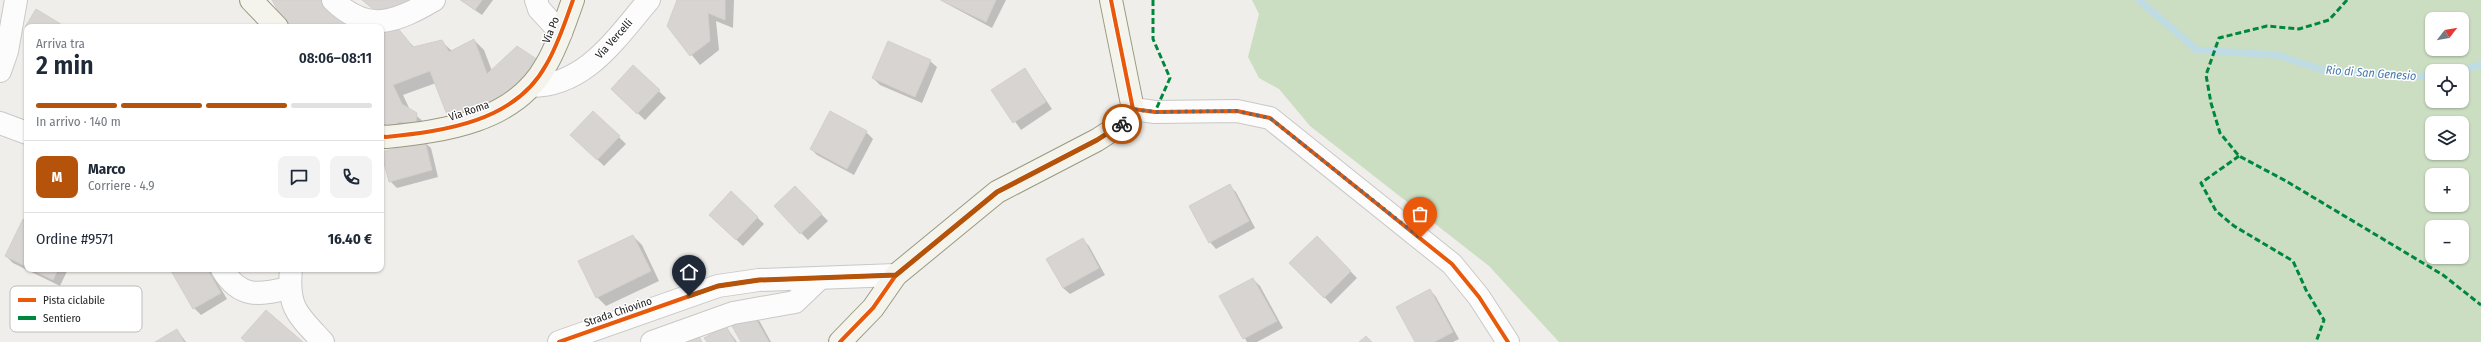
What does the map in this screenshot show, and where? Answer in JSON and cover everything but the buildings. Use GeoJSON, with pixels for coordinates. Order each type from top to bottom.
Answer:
{"type":"FeatureCollection","features":[{"type":"Feature","properties":{"kind":"street"},"geometry":{"type":"LineString","coordinates":[[0,71],[7,51],[16,0]]}},
{"type":"Feature","properties":{"kind":"street"},"geometry":{"type":"LineString","coordinates":[[333,0],[350,15],[358,19],[377,22],[389,21],[434,0]]}},
{"type":"Feature","properties":{"kind":"street"},"geometry":{"type":"LineString","coordinates":[[536,0],[539,9],[561,33]]}},
{"type":"Feature","properties":{"kind":"street","name":"Via Po"},"geometry":{"type":"LineString","coordinates":[[546,66],[561,33],[573,0]]}},
{"type":"Feature","properties":{"kind":"street","name":"Via Vercelli"},"geometry":{"type":"LineString","coordinates":[[531,86],[548,86],[579,74],[599,58],[649,0]]}},
{"type":"Feature","properties":{"kind":"street"},"geometry":{"type":"LineString","coordinates":[[840,342],[873,308],[896,275],[997,192],[1097,140],[1125,122],[1133,109],[1110,0]]}},
{"type":"Feature","properties":{"kind":"street"},"geometry":{"type":"LineString","coordinates":[[252,1],[274,24]]}},
{"type":"Feature","properties":{"kind":"street","name":"Via Roma"},"geometry":{"type":"LineString","coordinates":[[384,136],[402,136],[466,125],[498,111],[531,86],[546,66]]}},
{"type":"Feature","properties":{"kind":"street"},"geometry":{"type":"LineString","coordinates":[[1133,109],[1155,112],[1237,111],[1270,118],[1452,264],[1479,297],[1508,342]]}},
{"type":"Feature","properties":{"kind":"street"},"geometry":{"type":"LineString","coordinates":[[0,123],[24,132]]}},
{"type":"Feature","properties":{"kind":"street"},"geometry":{"type":"LineString","coordinates":[[224,272],[228,278],[245,293],[263,294],[290,279],[295,313],[323,342]]}},
{"type":"Feature","properties":{"kind":"street","name":"Strada Chiovino"},"geometry":{"type":"LineString","coordinates":[[559,342],[718,286],[759,280],[896,275]]}},
{"type":"Feature","properties":{"kind":"street"},"geometry":{"type":"LineString","coordinates":[[652,342],[733,313],[795,302],[820,278]]}},
{"type":"Feature","properties":{"kind":"green space"},"geometry":{"type":"Polygon","coordinates":[[[1252,0],[2481,0],[2481,342],[1559,342],[1489,266],[1310,126],[1279,89],[1259,78],[1248,57],[1259,14],[1252,0]]]}},
{"type":"Feature","properties":{"kind":"waterway","name":"Rio di San Genesio"},"geometry":{"type":"LineString","coordinates":[[2139,0],[2197,50],[2277,55],[2329,72],[2425,77]]}},
{"type":"Feature","properties":{"kind":"waterway","name":"Rio di San Genesio"},"geometry":{"type":"LineString","coordinates":[[2469,68],[2481,65]]}},
{"type":"Feature","properties":{"kind":"marked path"},"geometry":{"type":"LineString","coordinates":[[1153,0],[1153,39],[1170,78],[1155,112]]}},
{"type":"Feature","properties":{"kind":"marked path"},"geometry":{"type":"LineString","coordinates":[[2347,0],[2329,20],[2299,29],[2267,26],[2219,38],[2206,75],[2211,103],[2220,133],[2239,156],[2286,181],[2443,275],[2481,305]]}},
{"type":"Feature","properties":{"kind":"marked path"},"geometry":{"type":"LineString","coordinates":[[2239,156],[2201,183],[2216,211],[2234,226],[2293,261],[2306,290],[2324,320],[2316,342]]}},
{"type":"Feature","properties":{"kind":"cycle path"},"geometry":{"type":"LineString","coordinates":[[384,137],[408,135],[454,127],[497,111],[516,99],[533,84],[546,65],[558,41],[573,0]]}},
{"type":"Feature","properties":{"kind":"cycle path"},"geometry":{"type":"LineString","coordinates":[[840,342],[873,308],[896,275],[997,192],[1097,140],[1125,122],[1133,109],[1111,0]]}},
{"type":"Feature","properties":{"kind":"cycle path"},"geometry":{"type":"LineString","coordinates":[[1133,109],[1155,112],[1237,111],[1270,118],[1452,264],[1479,297],[1508,342]]}},
{"type":"Feature","properties":{"kind":"cycle path"},"geometry":{"type":"LineString","coordinates":[[559,342],[718,286],[759,280],[896,275]]}},
{"type":"Feature","properties":{"kind":"way so far"},"geometry":{"type":"LineString","coordinates":[[1122,124],[1125,122],[1133,109],[1155,112],[1237,111],[1270,118],[1283,126],[1420,238]]}},
{"type":"Feature","properties":{"kind":"route"},"geometry":{"type":"LineString","coordinates":[[689,296],[718,286],[759,280],[896,275],[997,192],[1046,165],[1097,140],[1122,124]]}}]}
